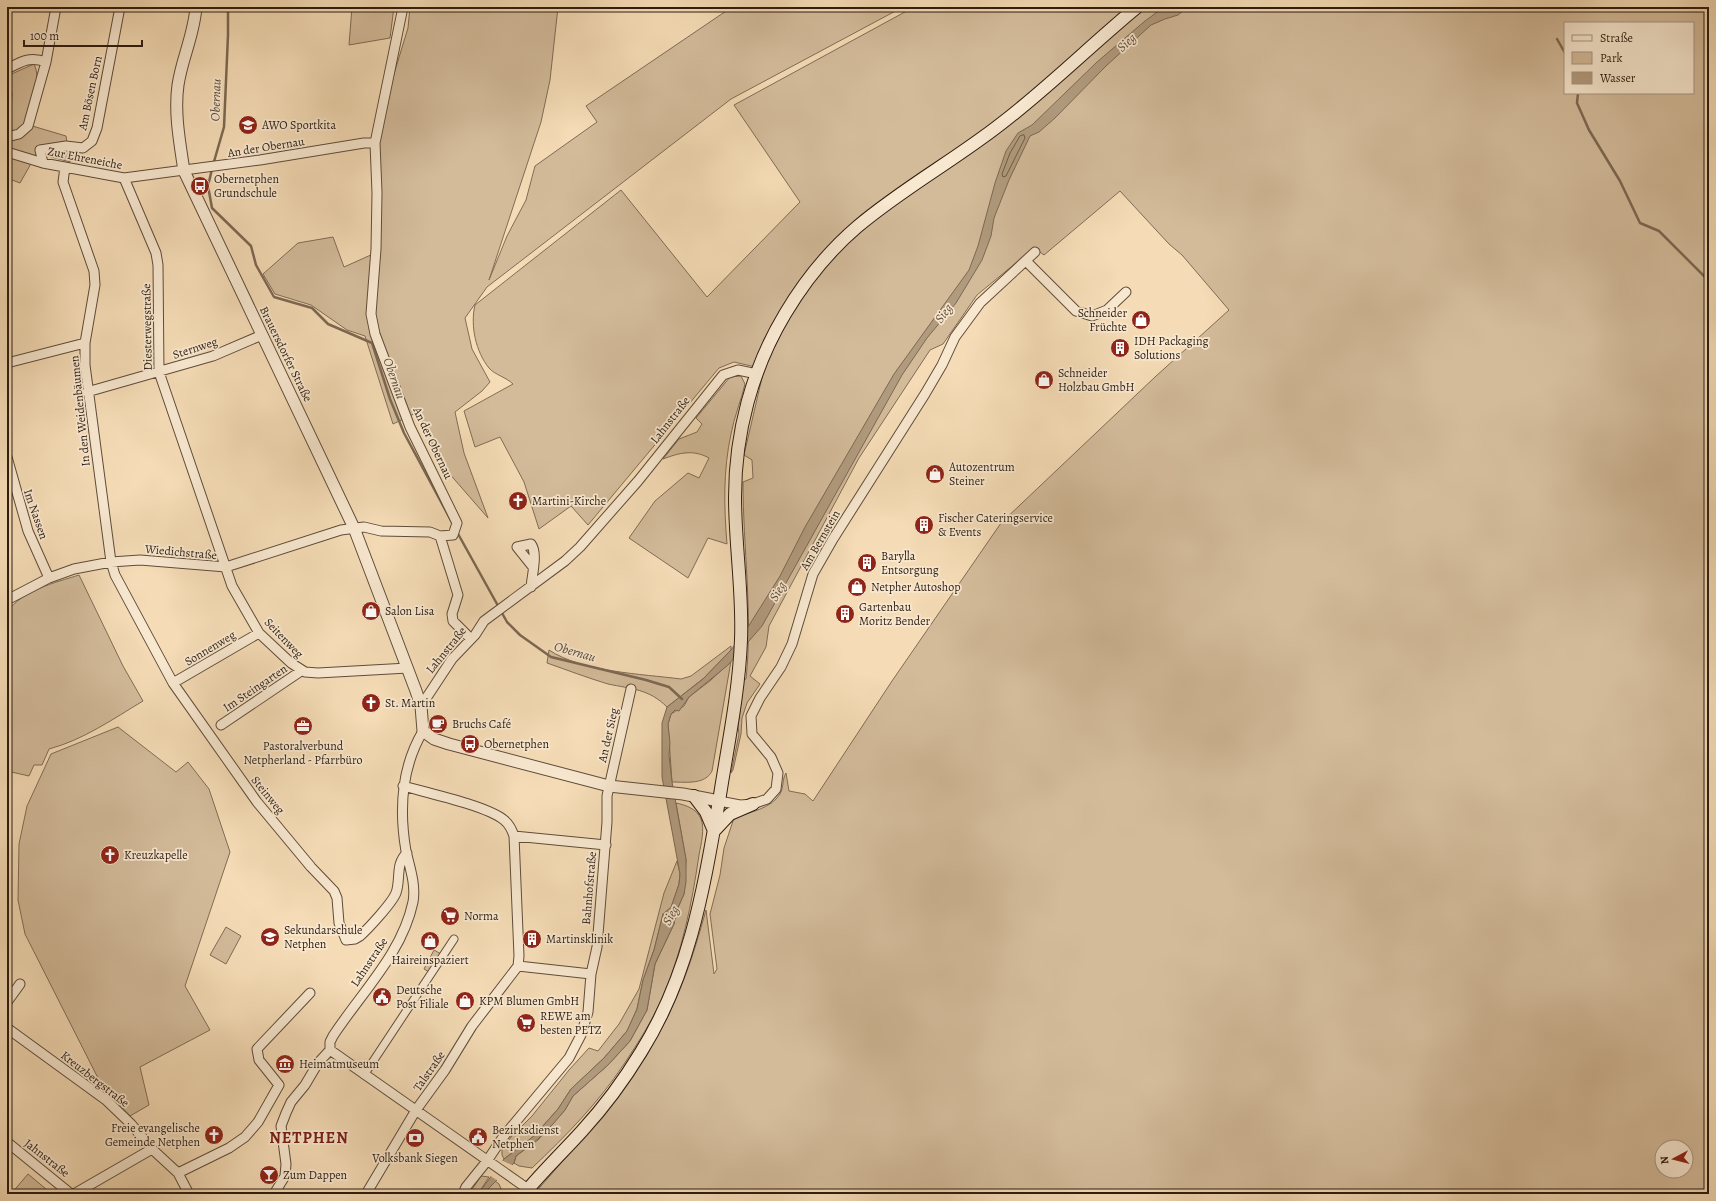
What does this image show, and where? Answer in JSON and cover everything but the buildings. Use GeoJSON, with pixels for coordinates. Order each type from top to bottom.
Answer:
{"type":"FeatureCollection","features":[{"type":"Feature","properties":{"kind":"main road"},"geometry":{"type":"LineString","coordinates":[[526,1192],[585,1128],[626,1076],[656,1026],[676,982],[692,938],[714,831],[738,679],[741,638],[741,600],[736,519],[736,475],[740,440],[746,410],[757,374],[775,331],[797,295],[818,267],[855,229],[883,206],[1001,124],[1137,7]]}},
{"type":"Feature","properties":{"kind":"main road"},"geometry":{"type":"LineString","coordinates":[[688,795],[706,812],[714,831]]}},
{"type":"Feature","properties":{"kind":"main road"},"geometry":{"type":"LineString","coordinates":[[714,831],[721,821],[730,814],[753,804]]}},
{"type":"Feature","properties":{"kind":"street"},"geometry":{"type":"LineString","coordinates":[[7,137],[19,134],[28,126],[46,62],[56,7]]}},
{"type":"Feature","properties":{"kind":"street","name":"Am Bösen Born"},"geometry":{"type":"LineString","coordinates":[[43,163],[40,150],[66,146],[83,148],[92,140],[97,128],[120,7]]}},
{"type":"Feature","properties":{"kind":"street","name":"Brauersdorfer Straße"},"geometry":{"type":"LineString","coordinates":[[196,7],[195,23],[181,71],[177,95],[179,141],[184,171],[354,528],[408,668],[421,706]]}},
{"type":"Feature","properties":{"kind":"street","name":"An der Obernau"},"geometry":{"type":"LineString","coordinates":[[354,528],[364,527],[381,531],[430,532],[440,536],[453,535],[457,523],[410,427],[375,334],[371,314],[376,249],[377,193],[375,143],[403,7]]}},
{"type":"Feature","properties":{"kind":"street"},"geometry":{"type":"LineString","coordinates":[[7,69],[23,60],[35,58],[46,62]]}},
{"type":"Feature","properties":{"kind":"street","name":"An der Obernau"},"geometry":{"type":"LineString","coordinates":[[184,171],[364,143],[375,143]]}},
{"type":"Feature","properties":{"kind":"street","name":"Zur Ehreneiche"},"geometry":{"type":"LineString","coordinates":[[7,152],[65,168],[124,178],[184,171]]}},
{"type":"Feature","properties":{"kind":"street","name":"In den Weidenbäumen"},"geometry":{"type":"LineString","coordinates":[[65,168],[62,182],[94,271],[95,285],[85,343],[88,392],[111,562]]}},
{"type":"Feature","properties":{"kind":"street","name":"Diesterwegstraße"},"geometry":{"type":"LineString","coordinates":[[124,178],[156,253],[158,265],[159,372],[226,567]]}},
{"type":"Feature","properties":{"kind":"street","name":"Am Bernstein"},"geometry":{"type":"LineString","coordinates":[[609,786],[688,795],[740,805],[753,804],[767,799],[776,789],[778,773],[771,757],[752,734],[751,716],[760,698],[782,667],[792,644],[813,574],[833,539],[925,394],[942,365],[955,337],[980,303],[1035,252]]}},
{"type":"Feature","properties":{"kind":"street"},"geometry":{"type":"LineString","coordinates":[[1026,261],[1076,311],[1092,316],[1107,310],[1126,292]]}},
{"type":"Feature","properties":{"kind":"street","name":"Sternweg"},"geometry":{"type":"LineString","coordinates":[[88,392],[213,356],[262,335]]}},
{"type":"Feature","properties":{"kind":"street"},"geometry":{"type":"LineString","coordinates":[[7,363],[85,343]]}},
{"type":"Feature","properties":{"kind":"street","name":"Lahnstraße"},"geometry":{"type":"LineString","coordinates":[[274,1194],[285,1176],[286,1164],[281,1126],[291,1102],[305,1085],[318,1063],[330,1050],[330,1042],[333,1036],[389,959],[402,934],[409,916],[414,893],[402,818],[403,786],[410,759],[423,731],[421,706],[452,659],[471,639],[484,621],[494,612],[531,587],[580,547],[638,481],[723,375],[738,370],[757,374]]}},
{"type":"Feature","properties":{"kind":"street","name":"Im Nassen"},"geometry":{"type":"LineString","coordinates":[[7,457],[28,531],[49,578]]}},
{"type":"Feature","properties":{"kind":"street","name":"Wiedichstraße"},"geometry":{"type":"LineString","coordinates":[[7,600],[49,578],[74,569],[111,562],[140,560],[208,567],[226,567],[341,530],[354,528]]}},
{"type":"Feature","properties":{"kind":"street"},"geometry":{"type":"LineString","coordinates":[[440,536],[458,595],[452,614],[453,621],[471,639]]}},
{"type":"Feature","properties":{"kind":"street","name":"Steinweg"},"geometry":{"type":"LineString","coordinates":[[111,562],[115,575],[174,684],[254,797],[311,867],[334,891],[337,902],[338,923],[344,938],[349,940],[360,936],[392,900],[398,883],[401,858],[407,853]]}},
{"type":"Feature","properties":{"kind":"street","name":"Seitenweg"},"geometry":{"type":"LineString","coordinates":[[226,567],[232,586],[260,633],[290,663],[301,671],[311,673],[408,668]]}},
{"type":"Feature","properties":{"kind":"street"},"geometry":{"type":"LineString","coordinates":[[531,587],[533,567]]}},
{"type":"Feature","properties":{"kind":"street","name":"Sonnenweg"},"geometry":{"type":"LineString","coordinates":[[174,684],[260,633]]}},
{"type":"Feature","properties":{"kind":"street","name":"Im Steingarten"},"geometry":{"type":"LineString","coordinates":[[221,725],[301,671]]}},
{"type":"Feature","properties":{"kind":"street","name":"An der Sieg"},"geometry":{"type":"LineString","coordinates":[[609,786],[631,689]]}},
{"type":"Feature","properties":{"kind":"street"},"geometry":{"type":"LineString","coordinates":[[423,731],[434,738],[449,744],[609,786]]}},
{"type":"Feature","properties":{"kind":"street"},"geometry":{"type":"LineString","coordinates":[[403,786],[488,811],[504,820],[512,829],[514,836],[518,966],[591,974]]}},
{"type":"Feature","properties":{"kind":"street","name":"Bahnhofstraße"},"geometry":{"type":"LineString","coordinates":[[463,1194],[466,1187],[490,1162],[503,1137],[569,1058],[581,1035],[588,1012],[591,974],[597,947],[606,845],[607,796],[609,786]]}},
{"type":"Feature","properties":{"kind":"street"},"geometry":{"type":"LineString","coordinates":[[514,836],[606,845]]}},
{"type":"Feature","properties":{"kind":"street"},"geometry":{"type":"LineString","coordinates":[[364,1075],[454,939]]}},
{"type":"Feature","properties":{"kind":"street","name":"Talstraße"},"geometry":{"type":"LineString","coordinates":[[366,1194],[416,1110],[445,1070],[475,1022],[518,966]]}},
{"type":"Feature","properties":{"kind":"street"},"geometry":{"type":"LineString","coordinates":[[7,1002],[20,984]]}},
{"type":"Feature","properties":{"kind":"street"},"geometry":{"type":"LineString","coordinates":[[178,1173],[229,1148],[245,1137],[258,1122],[279,1085],[259,1060],[257,1049],[310,993]]}},
{"type":"Feature","properties":{"kind":"street","name":"Kreuzbergstraße"},"geometry":{"type":"LineString","coordinates":[[7,1028],[106,1100],[132,1124],[152,1149],[178,1173],[189,1194]]}},
{"type":"Feature","properties":{"kind":"street"},"geometry":{"type":"LineString","coordinates":[[330,1050],[490,1162],[514,1180],[526,1192]]}},
{"type":"Feature","properties":{"kind":"street","name":"Jahnstraße"},"geometry":{"type":"LineString","coordinates":[[7,1142],[71,1194]]}},
{"type":"Feature","properties":{"kind":"street"},"geometry":{"type":"LineString","coordinates":[[74,1194],[152,1149]]}},
{"type":"Feature","properties":{"kind":"green space"},"geometry":{"type":"Polygon","coordinates":[[[352,7],[394,7],[390,38],[349,45],[352,7]]]}},
{"type":"Feature","properties":{"kind":"green space"},"geometry":{"type":"Polygon","coordinates":[[[410,7],[558,7],[550,80],[541,122],[489,280],[507,236],[526,200],[535,166],[597,122],[586,106],[732,7],[903,7],[731,99],[487,287],[465,318],[472,349],[490,382],[482,391],[455,412],[464,453],[488,518],[441,464],[418,412],[393,424],[365,336],[347,330],[311,305],[275,294],[263,274],[298,243],[333,237],[344,267],[373,254],[377,146],[393,77],[408,28],[410,7]]]}},
{"type":"Feature","properties":{"kind":"green space"},"geometry":{"type":"Polygon","coordinates":[[[914,7],[1128,7],[1123,11],[1129,19],[1146,7],[1709,7],[1709,1194],[534,1194],[611,1103],[652,1045],[670,1013],[684,979],[706,910],[714,974],[717,969],[710,914],[720,875],[724,848],[734,818],[765,807],[776,799],[780,794],[786,773],[789,791],[805,794],[813,801],[892,681],[1001,523],[1155,377],[1229,310],[1182,255],[1169,244],[1120,191],[1044,255],[1034,248],[977,295],[943,344],[930,350],[859,458],[769,626],[766,647],[750,676],[760,684],[747,703],[742,718],[741,734],[731,773],[739,734],[738,727],[743,680],[746,679],[748,655],[748,606],[743,482],[753,478],[752,460],[744,455],[764,369],[734,362],[719,368],[588,525],[571,506],[539,529],[524,482],[500,437],[475,447],[464,411],[513,384],[491,370],[484,362],[475,338],[473,321],[475,305],[621,190],[707,297],[800,202],[734,105],[914,7]]]}},
{"type":"Feature","properties":{"kind":"green space"},"geometry":{"type":"Polygon","coordinates":[[[34,64],[37,86],[29,125],[66,136],[70,162],[37,153],[20,183],[7,178],[7,113],[11,111],[12,93],[7,76],[34,64]]]}},
{"type":"Feature","properties":{"kind":"green space"},"geometry":{"type":"Polygon","coordinates":[[[741,376],[745,384],[732,428],[725,475],[727,544],[708,538],[688,578],[629,538],[655,501],[688,473],[699,478],[709,458],[703,455],[686,453],[663,459],[679,439],[697,432],[702,424],[696,418],[730,377],[741,376]]]}},
{"type":"Feature","properties":{"kind":"green space"},"geometry":{"type":"Polygon","coordinates":[[[79,575],[123,666],[143,701],[86,735],[49,749],[42,765],[34,765],[29,776],[7,771],[7,612],[21,598],[30,593],[49,584],[79,575]]]}},
{"type":"Feature","properties":{"kind":"green space"},"geometry":{"type":"Polygon","coordinates":[[[731,646],[731,650],[704,678],[667,707],[647,693],[608,684],[547,663],[549,650],[578,663],[595,668],[681,679],[691,676],[731,646]]]}},
{"type":"Feature","properties":{"kind":"green space"},"geometry":{"type":"Polygon","coordinates":[[[731,661],[712,771],[705,779],[700,781],[672,782],[668,724],[671,714],[684,706],[689,697],[711,680],[731,661]]]}},
{"type":"Feature","properties":{"kind":"green space"},"geometry":{"type":"Polygon","coordinates":[[[118,727],[176,772],[188,762],[209,789],[230,852],[185,986],[210,1030],[140,1067],[149,1105],[130,1116],[102,1086],[25,934],[18,900],[19,844],[27,806],[51,754],[118,727]]]}},
{"type":"Feature","properties":{"kind":"green space"},"geometry":{"type":"Polygon","coordinates":[[[676,803],[687,806],[697,813],[701,819],[703,832],[693,891],[681,946],[662,998],[634,1048],[604,1092],[593,1105],[557,1144],[532,1168],[519,1166],[514,1163],[516,1156],[538,1140],[565,1110],[573,1096],[608,1065],[630,1041],[647,1010],[655,964],[674,924],[676,912],[684,894],[686,860],[676,803]]]}},
{"type":"Feature","properties":{"kind":"green space"},"geometry":{"type":"Polygon","coordinates":[[[677,861],[680,873],[679,884],[671,908],[663,914],[654,950],[643,980],[637,1009],[627,1031],[604,1058],[571,1089],[558,1109],[534,1136],[504,1159],[502,1149],[511,1137],[532,1116],[589,1048],[598,1051],[619,1024],[639,989],[664,893],[677,861]]]}},
{"type":"Feature","properties":{"kind":"green space"},"geometry":{"type":"Polygon","coordinates":[[[226,927],[241,936],[226,964],[210,955],[226,927]]]}},
{"type":"Feature","properties":{"kind":"green space"},"geometry":{"type":"Polygon","coordinates":[[[434,950],[441,954],[429,972],[424,969],[434,950]]]}},
{"type":"Feature","properties":{"kind":"green space"},"geometry":{"type":"Polygon","coordinates":[[[28,1174],[52,1194],[11,1194],[28,1174]]]}},
{"type":"Feature","properties":{"kind":"green space"},"geometry":{"type":"Polygon","coordinates":[[[481,1176],[489,1177],[478,1194],[469,1194],[481,1176]]]}},
{"type":"Feature","properties":{"kind":"green space"},"geometry":{"type":"Polygon","coordinates":[[[495,1181],[499,1184],[503,1194],[483,1194],[495,1181]]]}},
{"type":"Feature","properties":{"kind":"water","name":"Sieg"},"geometry":{"type":"Polygon","coordinates":[[[1164,7],[1197,7],[1184,10],[1178,15],[1151,25],[1106,66],[1055,118],[1039,132],[1030,136],[1009,180],[994,218],[991,236],[982,260],[956,303],[927,338],[902,375],[762,626],[728,665],[689,697],[679,711],[675,710],[671,714],[668,724],[670,743],[669,755],[672,782],[686,859],[686,882],[684,894],[676,912],[674,924],[655,964],[647,1010],[630,1041],[608,1065],[573,1096],[565,1110],[553,1124],[538,1139],[516,1156],[514,1163],[483,1194],[478,1194],[504,1159],[534,1136],[558,1109],[571,1089],[604,1058],[627,1031],[637,1009],[643,980],[654,950],[663,914],[671,907],[679,884],[680,874],[662,777],[662,723],[667,707],[703,679],[731,650],[748,627],[780,576],[805,527],[894,374],[969,270],[978,246],[995,183],[1006,151],[1018,133],[1032,125],[1097,62],[1145,21],[1164,7]]]}},
{"type":"Feature","properties":{"kind":"pier"},"geometry":{"type":"Polygon","coordinates":[[[501,1160],[514,1166],[498,1181],[489,1175],[501,1160]]]}},
{"type":"Feature","properties":{"kind":"waterway","name":"Obernau"},"geometry":{"type":"LineString","coordinates":[[213,165],[224,127],[228,7]]}},
{"type":"Feature","properties":{"kind":"waterway"},"geometry":{"type":"LineString","coordinates":[[1557,39],[1564,51]]}},
{"type":"Feature","properties":{"kind":"waterway"},"geometry":{"type":"LineString","coordinates":[[1578,94],[1577,103],[1589,130],[1620,181],[1640,223],[1659,231],[1709,281]]}},
{"type":"Feature","properties":{"kind":"waterway","name":"Obernau"},"geometry":{"type":"LineString","coordinates":[[212,169],[208,186],[212,208],[251,246],[256,265],[274,297],[312,308],[328,324],[372,343],[390,399],[404,433],[454,526]]}},
{"type":"Feature","properties":{"kind":"waterway","name":"Obernau"},"geometry":{"type":"LineString","coordinates":[[457,532],[507,622],[520,635],[551,657],[669,687],[682,699]]}},
{"type":"Feature","properties":{"kind":"place","name":"AWO Sportkita"},"geometry":{"type":"Point","coordinates":[248,125]}},
{"type":"Feature","properties":{"kind":"place","name":"Obernetphen Grundschule"},"geometry":{"type":"Point","coordinates":[200,186]}},
{"type":"Feature","properties":{"kind":"place","name":"Schneider Früchte"},"geometry":{"type":"Point","coordinates":[1141,320]}},
{"type":"Feature","properties":{"kind":"place","name":"IDH Packaging Solutions"},"geometry":{"type":"Point","coordinates":[1120,348]}},
{"type":"Feature","properties":{"kind":"place","name":"Schneider Holzbau GmbH"},"geometry":{"type":"Point","coordinates":[1044,380]}},
{"type":"Feature","properties":{"kind":"place","name":"Autozentrum Steiner"},"geometry":{"type":"Point","coordinates":[935,474]}},
{"type":"Feature","properties":{"kind":"place","name":"Martini-Kirche"},"geometry":{"type":"Point","coordinates":[518,501]}},
{"type":"Feature","properties":{"kind":"place","name":"Fischer Cateringservice & Events"},"geometry":{"type":"Point","coordinates":[924,525]}},
{"type":"Feature","properties":{"kind":"place","name":"Barylla Entsorgung"},"geometry":{"type":"Point","coordinates":[867,563]}},
{"type":"Feature","properties":{"kind":"place","name":"Netpher Autoshop"},"geometry":{"type":"Point","coordinates":[857,587]}},
{"type":"Feature","properties":{"kind":"place","name":"Salon Lisa"},"geometry":{"type":"Point","coordinates":[371,611]}},
{"type":"Feature","properties":{"kind":"place","name":"Gartenbau Moritz Bender"},"geometry":{"type":"Point","coordinates":[845,614]}},
{"type":"Feature","properties":{"kind":"place","name":"St. Martin"},"geometry":{"type":"Point","coordinates":[371,703]}},
{"type":"Feature","properties":{"kind":"place","name":"Bruchs Café"},"geometry":{"type":"Point","coordinates":[438,724]}},
{"type":"Feature","properties":{"kind":"place","name":"Pastoralverbund Netpherland - Pfarrbüro"},"geometry":{"type":"Point","coordinates":[303,726]}},
{"type":"Feature","properties":{"kind":"place","name":"Obernetphen"},"geometry":{"type":"Point","coordinates":[470,744]}},
{"type":"Feature","properties":{"kind":"place","name":"Kreuzkapelle"},"geometry":{"type":"Point","coordinates":[110,855]}},
{"type":"Feature","properties":{"kind":"place","name":"Norma"},"geometry":{"type":"Point","coordinates":[450,916]}},
{"type":"Feature","properties":{"kind":"place","name":"Sekundarschule Netphen"},"geometry":{"type":"Point","coordinates":[270,937]}},
{"type":"Feature","properties":{"kind":"place","name":"Martinsklinik"},"geometry":{"type":"Point","coordinates":[532,939]}},
{"type":"Feature","properties":{"kind":"place","name":"Haireinspaziert"},"geometry":{"type":"Point","coordinates":[430,941]}},
{"type":"Feature","properties":{"kind":"place","name":"Deutsche Post Filiale"},"geometry":{"type":"Point","coordinates":[382,997]}},
{"type":"Feature","properties":{"kind":"place","name":"KPM Blumen GmbH"},"geometry":{"type":"Point","coordinates":[465,1001]}},
{"type":"Feature","properties":{"kind":"place","name":"REWE am besten PETZ"},"geometry":{"type":"Point","coordinates":[526,1023]}},
{"type":"Feature","properties":{"kind":"place","name":"Heimatmuseum"},"geometry":{"type":"Point","coordinates":[285,1064]}},
{"type":"Feature","properties":{"kind":"place","name":"Freie evangelische Gemeinde Netphen"},"geometry":{"type":"Point","coordinates":[214,1135]}},
{"type":"Feature","properties":{"kind":"place","name":"Bezirksdienst Netphen"},"geometry":{"type":"Point","coordinates":[478,1137]}},
{"type":"Feature","properties":{"kind":"place","name":"Volksbank Siegen"},"geometry":{"type":"Point","coordinates":[415,1138]}},
{"type":"Feature","properties":{"kind":"place","name":"Zum Dappen"},"geometry":{"type":"Point","coordinates":[269,1175]}},
{"type":"Feature","properties":{"kind":"district","name":"NETPHEN"},"geometry":{"type":"Point","coordinates":[309,1137]}}]}
